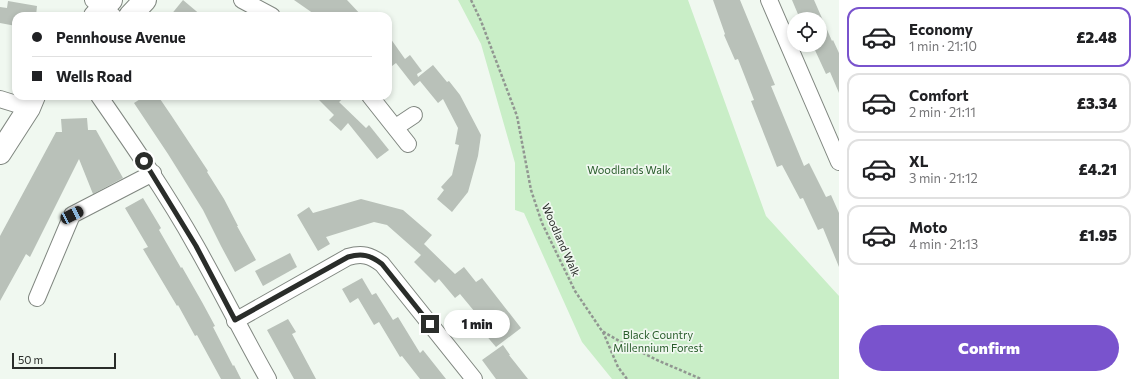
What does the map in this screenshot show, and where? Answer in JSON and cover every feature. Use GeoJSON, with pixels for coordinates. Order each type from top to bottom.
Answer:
{"type":"FeatureCollection","features":[{"type":"Feature","properties":{"kind":"highway"},"geometry":{"type":"LineString","coordinates":[[134,12],[145,0]]}},
{"type":"Feature","properties":{"kind":"highway"},"geometry":{"type":"LineString","coordinates":[[0,153],[37,100]]}},
{"type":"Feature","properties":{"kind":"street"},"geometry":{"type":"LineString","coordinates":[[242,0],[264,12]]}},
{"type":"Feature","properties":{"kind":"street"},"geometry":{"type":"LineString","coordinates":[[769,0],[839,162]]}},
{"type":"Feature","properties":{"kind":"street"},"geometry":{"type":"LineString","coordinates":[[0,99],[12,99]]}},
{"type":"Feature","properties":{"kind":"street"},"geometry":{"type":"LineString","coordinates":[[102,100],[153,174],[196,246],[268,379]]}},
{"type":"Feature","properties":{"kind":"street"},"geometry":{"type":"LineString","coordinates":[[373,100],[408,144]]}},
{"type":"Feature","properties":{"kind":"street"},"geometry":{"type":"LineString","coordinates":[[396,127],[414,115]]}},
{"type":"Feature","properties":{"kind":"street"},"geometry":{"type":"LineString","coordinates":[[37,298],[72,215],[153,174]]}},
{"type":"Feature","properties":{"kind":"street"},"geometry":{"type":"LineString","coordinates":[[235,320],[348,257],[356,254],[365,255],[374,258],[382,264],[474,379]]}},
{"type":"Feature","properties":{"kind":"path","name":"Woodland Walk"},"geometry":{"type":"LineString","coordinates":[[471,0],[481,21],[517,116],[531,190],[542,223],[575,291],[602,331],[657,360],[701,379]]}},
{"type":"Feature","properties":{"kind":"path"},"geometry":{"type":"LineString","coordinates":[[602,331],[618,367],[627,379]]}},
{"type":"Feature","properties":{"kind":"green space","name":"Woodlands Walk"},"geometry":{"type":"Polygon","coordinates":[[[458,0],[688,0],[766,216],[839,296],[839,379],[612,379],[582,342],[524,213],[515,210],[515,163],[481,44],[458,0]]]}},
{"type":"Feature","properties":{"kind":"building"},"geometry":{"type":"Polygon","coordinates":[[[183,0],[197,12],[173,12],[183,0]]]}},
{"type":"Feature","properties":{"kind":"building"},"geometry":{"type":"Polygon","coordinates":[[[294,0],[347,0],[358,12],[311,12],[294,0]]]}},
{"type":"Feature","properties":{"kind":"building"},"geometry":{"type":"Polygon","coordinates":[[[713,0],[740,0],[775,85],[771,86],[804,166],[809,163],[826,197],[831,195],[839,213],[839,267],[823,228],[818,230],[803,198],[800,199],[782,165],[777,167],[751,101],[754,100],[738,59],[735,60],[724,35],[725,34],[713,0]]]}},
{"type":"Feature","properties":{"kind":"building"},"geometry":{"type":"Polygon","coordinates":[[[792,0],[814,0],[819,12],[797,12],[792,0]]]}},
{"type":"Feature","properties":{"kind":"building"},"geometry":{"type":"Polygon","coordinates":[[[8,1],[37,6],[36,12],[12,12],[12,25],[0,23],[0,7],[7,8],[8,1]]]}},
{"type":"Feature","properties":{"kind":"building"},"geometry":{"type":"Polygon","coordinates":[[[827,30],[839,53],[839,93],[830,72],[826,74],[816,52],[827,52],[827,30]]]}},
{"type":"Feature","properties":{"kind":"building"},"geometry":{"type":"Polygon","coordinates":[[[392,41],[405,59],[410,55],[422,71],[417,74],[418,77],[433,65],[447,82],[449,81],[460,95],[481,135],[478,156],[468,192],[452,212],[437,199],[444,190],[441,187],[452,175],[459,145],[455,144],[458,128],[443,99],[438,103],[420,81],[414,86],[396,63],[392,66],[392,41]]]}},
{"type":"Feature","properties":{"kind":"building"},"geometry":{"type":"Polygon","coordinates":[[[139,100],[161,100],[208,171],[207,172],[224,199],[256,260],[235,272],[203,210],[134,103],[139,100]]]}},
{"type":"Feature","properties":{"kind":"building"},"geometry":{"type":"Polygon","coordinates":[[[319,100],[341,100],[339,102],[366,128],[369,125],[389,150],[377,159],[348,123],[341,131],[329,120],[334,115],[319,100]]]}},
{"type":"Feature","properties":{"kind":"building"},"geometry":{"type":"Polygon","coordinates":[[[87,118],[88,130],[96,130],[123,178],[93,194],[79,159],[30,257],[26,254],[0,301],[0,236],[56,132],[62,132],[61,119],[87,118]]]}},
{"type":"Feature","properties":{"kind":"building"},"geometry":{"type":"Polygon","coordinates":[[[143,198],[161,228],[159,230],[181,268],[182,267],[215,326],[213,327],[241,379],[221,379],[197,335],[195,336],[178,305],[177,306],[143,249],[148,247],[125,208],[143,198]]]}},
{"type":"Feature","properties":{"kind":"building"},"geometry":{"type":"Polygon","coordinates":[[[361,199],[403,210],[432,235],[424,244],[455,274],[464,267],[476,282],[482,278],[521,328],[496,347],[484,333],[489,329],[460,294],[455,298],[439,279],[435,283],[414,262],[421,255],[387,225],[374,222],[326,237],[330,244],[318,251],[297,215],[309,207],[313,213],[361,199]]]}},
{"type":"Feature","properties":{"kind":"building"},"geometry":{"type":"Polygon","coordinates":[[[290,253],[297,267],[263,286],[255,271],[290,253]]]}},
{"type":"Feature","properties":{"kind":"building"},"geometry":{"type":"Polygon","coordinates":[[[362,278],[372,295],[376,293],[393,320],[398,317],[420,353],[423,350],[446,379],[420,379],[402,356],[400,357],[379,322],[374,325],[358,298],[350,303],[342,289],[362,278]]]}},
{"type":"Feature","properties":{"kind":"building"},"geometry":{"type":"Polygon","coordinates":[[[288,319],[296,332],[292,334],[316,379],[294,379],[267,330],[288,319]]]}},
{"type":"Feature","properties":{"kind":"building"},"geometry":{"type":"Polygon","coordinates":[[[503,345],[528,379],[496,379],[482,360],[503,345]]]}},
{"type":"Feature","properties":{"kind":"route"},"geometry":{"type":"LineString","coordinates":[[144,161],[196,246],[235,320],[356,254],[374,258],[382,264],[430,324]]}},
{"type":"Feature","properties":{"kind":"park label","name":"Black Country Millennium Forest"},"geometry":{"type":"Point","coordinates":[658,341]}}]}
